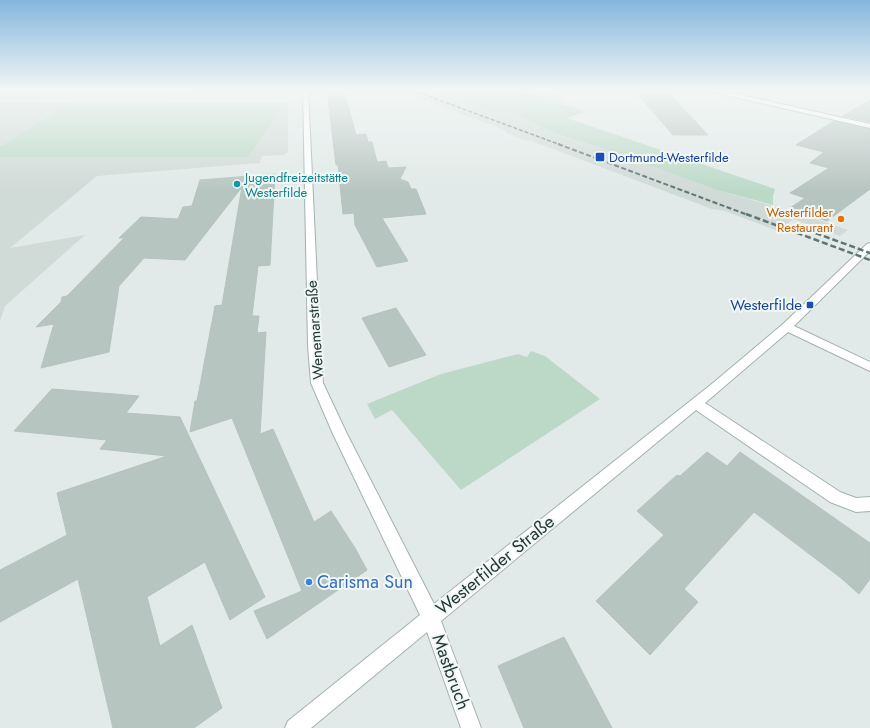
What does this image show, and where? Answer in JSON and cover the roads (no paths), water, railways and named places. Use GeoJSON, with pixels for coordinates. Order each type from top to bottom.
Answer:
{"type":"FeatureCollection","features":[{"type":"Feature","properties":{"kind":"street","name":"Wenemarstraße"},"geometry":{"type":"LineString","coordinates":[[306,124],[314,346],[317,383],[340,434],[431,617]]}},
{"type":"Feature","properties":{"kind":"street","name":"Westerfilder Straße"},"geometry":{"type":"LineString","coordinates":[[295,728],[696,403],[787,327],[870,246]]}},
{"type":"Feature","properties":{"kind":"street"},"geometry":{"type":"LineString","coordinates":[[787,327],[870,367]]}},
{"type":"Feature","properties":{"kind":"street"},"geometry":{"type":"LineString","coordinates":[[696,403],[835,496],[856,505],[870,504]]}},
{"type":"Feature","properties":{"kind":"street","name":"Mastbruch"},"geometry":{"type":"LineString","coordinates":[[431,617],[471,728]]}},
{"type":"Feature","properties":{"kind":"railway"},"geometry":{"type":"LineString","coordinates":[[504,124],[561,145]]}},
{"type":"Feature","properties":{"kind":"railway"},"geometry":{"type":"LineString","coordinates":[[558,144],[748,215]]}},
{"type":"Feature","properties":{"kind":"railway"},"geometry":{"type":"LineString","coordinates":[[746,214],[870,260]]}},
{"type":"Feature","properties":{"kind":"railway"},"geometry":{"type":"LineString","coordinates":[[807,230],[870,253]]}},
{"type":"Feature","properties":{"kind":"place","name":"Dortmund-Westerfilde"},"geometry":{"type":"Point","coordinates":[600,157]}},
{"type":"Feature","properties":{"kind":"place","name":"Jugendfreizeitstätte Westerfilde"},"geometry":{"type":"Point","coordinates":[237,184]}},
{"type":"Feature","properties":{"kind":"place","name":"Westerfilder Restaurant"},"geometry":{"type":"Point","coordinates":[841,219]}},
{"type":"Feature","properties":{"kind":"place","name":"Westerfilde"},"geometry":{"type":"Point","coordinates":[810,305]}},
{"type":"Feature","properties":{"kind":"place","name":"Carisma Sun"},"geometry":{"type":"Point","coordinates":[309,582]}}]}
